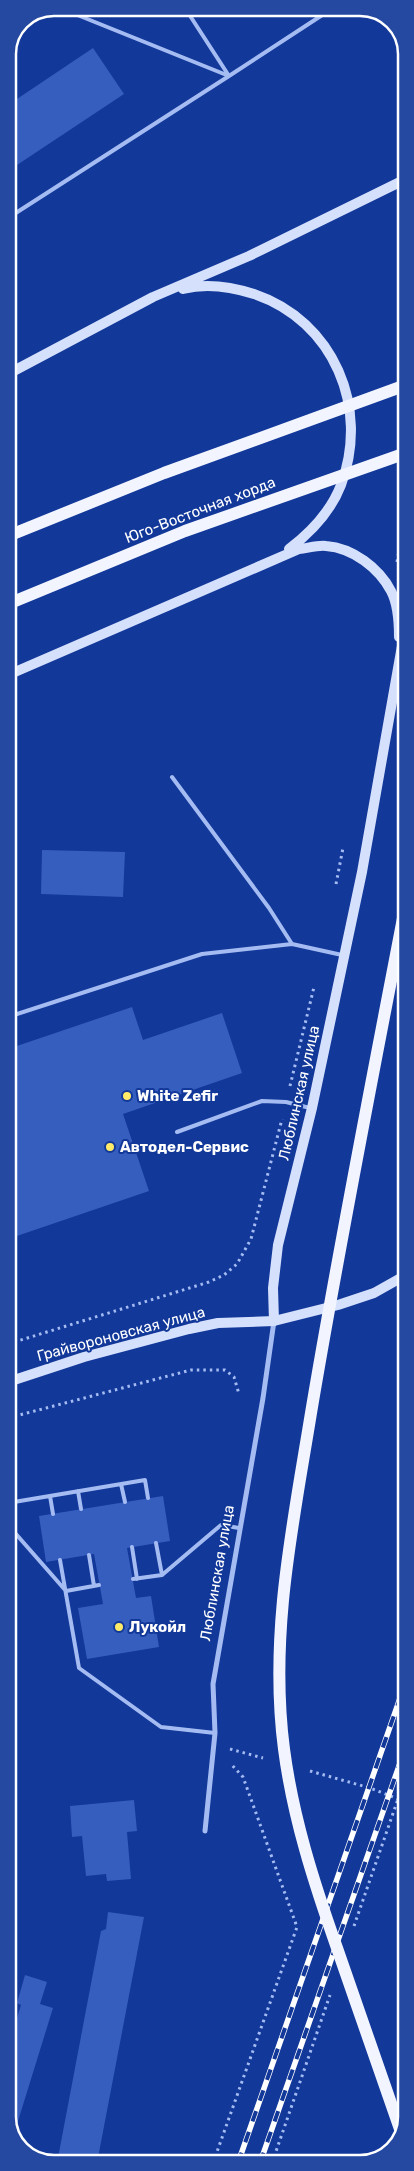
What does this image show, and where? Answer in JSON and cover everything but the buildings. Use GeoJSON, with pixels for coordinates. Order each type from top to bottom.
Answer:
{"type":"FeatureCollection","features":[{"type":"Feature","properties":{"kind":"main road"},"geometry":{"type":"LineString","coordinates":[[16,370],[153,297],[249,256],[397,183]]}},
{"type":"Feature","properties":{"kind":"main road"},"geometry":{"type":"LineString","coordinates":[[153,297],[190,287],[215,286],[240,290],[264,298],[286,310],[306,325],[336,365],[345,388],[351,413],[352,438],[348,463],[340,487],[328,509],[312,529],[276,559]]}},
{"type":"Feature","properties":{"kind":"main road"},"geometry":{"type":"LineString","coordinates":[[16,533],[164,473],[397,388]]}},
{"type":"Feature","properties":{"kind":"main road","name":"Юго-Восточная хорда"},"geometry":{"type":"LineString","coordinates":[[16,601],[185,531],[397,456]]}},
{"type":"Feature","properties":{"kind":"main road"},"geometry":{"type":"LineString","coordinates":[[16,671],[299,548],[326,546],[352,552],[375,569],[391,592],[397,615]]}},
{"type":"Feature","properties":{"kind":"main road","name":"Люблинская улица"},"geometry":{"type":"LineString","coordinates":[[274,1321],[273,1288],[278,1244],[312,1108],[362,872],[397,671]]}},
{"type":"Feature","properties":{"kind":"main road"},"geometry":{"type":"LineString","coordinates":[[397,947],[320,1361],[288,1550],[280,1616],[278,1677],[284,1747],[291,1794],[307,1858],[397,2121]]}},
{"type":"Feature","properties":{"kind":"main road"},"geometry":{"type":"LineString","coordinates":[[274,1321],[338,1305],[374,1293],[398,1280]]}},
{"type":"Feature","properties":{"kind":"main road","name":"Грайвороновская улица"},"geometry":{"type":"LineString","coordinates":[[17,1379],[84,1357],[189,1329],[218,1323],[274,1321]]}},
{"type":"Feature","properties":{"kind":"street","name":"Люблинская улица"},"geometry":{"type":"LineString","coordinates":[[205,1831],[215,1733],[213,1684],[263,1398],[274,1321]]}},
{"type":"Feature","properties":{"kind":"lane"},"geometry":{"type":"LineString","coordinates":[[80,16],[229,76]]}},
{"type":"Feature","properties":{"kind":"lane"},"geometry":{"type":"LineString","coordinates":[[190,16],[229,76]]}},
{"type":"Feature","properties":{"kind":"lane"},"geometry":{"type":"LineString","coordinates":[[16,213],[321,16]]}},
{"type":"Feature","properties":{"kind":"lane"},"geometry":{"type":"LineString","coordinates":[[172,777],[269,908],[292,944]]}},
{"type":"Feature","properties":{"kind":"lane"},"geometry":{"type":"LineString","coordinates":[[16,1014],[202,954],[292,944],[344,955]]}},
{"type":"Feature","properties":{"kind":"lane"},"geometry":{"type":"LineString","coordinates":[[177,1132],[262,1101],[286,1102],[312,1108]]}},
{"type":"Feature","properties":{"kind":"lane"},"geometry":{"type":"LineString","coordinates":[[17,1502],[145,1480],[148,1498]]}},
{"type":"Feature","properties":{"kind":"lane"},"geometry":{"type":"LineString","coordinates":[[121,1484],[125,1502]]}},
{"type":"Feature","properties":{"kind":"lane"},"geometry":{"type":"LineString","coordinates":[[78,1491],[81,1509]]}},
{"type":"Feature","properties":{"kind":"lane"},"geometry":{"type":"LineString","coordinates":[[50,1496],[53,1514]]}},
{"type":"Feature","properties":{"kind":"lane"},"geometry":{"type":"LineString","coordinates":[[132,1547],[135,1579],[162,1575],[222,1525],[239,1528]]}},
{"type":"Feature","properties":{"kind":"lane"},"geometry":{"type":"LineString","coordinates":[[17,1535],[66,1591]]}},
{"type":"Feature","properties":{"kind":"lane"},"geometry":{"type":"LineString","coordinates":[[156,1543],[162,1575]]}},
{"type":"Feature","properties":{"kind":"lane"},"geometry":{"type":"LineString","coordinates":[[89,1555],[94,1586]]}},
{"type":"Feature","properties":{"kind":"lane"},"geometry":{"type":"LineString","coordinates":[[60,1560],[79,1668],[162,1726],[215,1733]]}},
{"type":"Feature","properties":{"kind":"lane"},"geometry":{"type":"LineString","coordinates":[[66,1591],[99,1585]]}},
{"type":"Feature","properties":{"kind":"path"},"geometry":{"type":"LineString","coordinates":[[391,592],[397,558]]}},
{"type":"Feature","properties":{"kind":"path"},"geometry":{"type":"LineString","coordinates":[[334,892],[344,843]]}},
{"type":"Feature","properties":{"kind":"path"},"geometry":{"type":"LineString","coordinates":[[17,1341],[209,1282],[224,1275],[237,1264],[251,1239],[323,950]]}},
{"type":"Feature","properties":{"kind":"path"},"geometry":{"type":"LineString","coordinates":[[17,1416],[191,1370],[225,1370],[234,1377],[239,1394]]}},
{"type":"Feature","properties":{"kind":"path"},"geometry":{"type":"LineString","coordinates":[[214,1745],[243,1777],[297,1927],[216,2154]]}},
{"type":"Feature","properties":{"kind":"path"},"geometry":{"type":"LineString","coordinates":[[370,1788],[398,1799]]}},
{"type":"Feature","properties":{"kind":"railway"},"geometry":{"type":"LineString","coordinates":[[241,2154],[398,1705]]}},
{"type":"Feature","properties":{"kind":"railway"},"geometry":{"type":"LineString","coordinates":[[263,2154],[398,1769]]}},
{"type":"Feature","properties":{"kind":"place","name":"White Zefir"},"geometry":{"type":"Point","coordinates":[127,1096]}},
{"type":"Feature","properties":{"kind":"place","name":"Автодел-Сервис"},"geometry":{"type":"Point","coordinates":[110,1147]}},
{"type":"Feature","properties":{"kind":"place","name":"Лукойл"},"geometry":{"type":"Point","coordinates":[119,1627]}}]}
